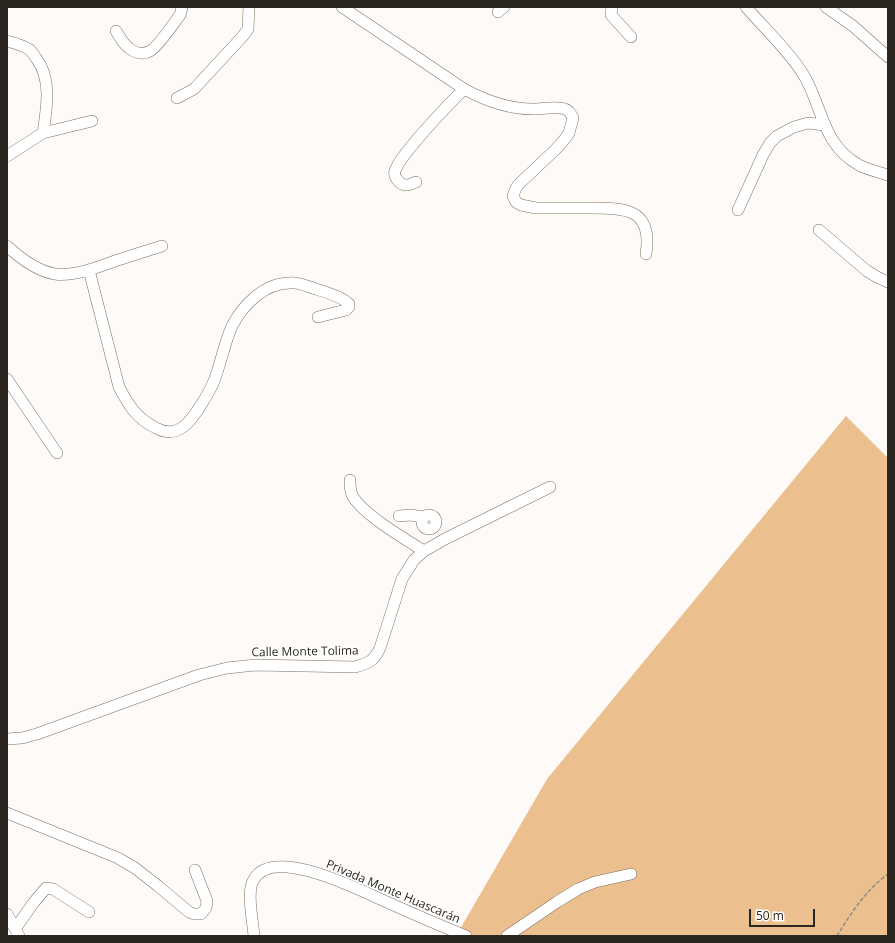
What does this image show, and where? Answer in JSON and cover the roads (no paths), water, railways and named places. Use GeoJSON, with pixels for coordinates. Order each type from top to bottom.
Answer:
{"type":"FeatureCollection","features":[{"type":"Feature","properties":{"kind":"street"},"geometry":{"type":"LineString","coordinates":[[116,31],[127,47],[133,51],[137,53],[149,52],[156,46],[180,15],[182,12],[182,7]]}},
{"type":"Feature","properties":{"kind":"street"},"geometry":{"type":"LineString","coordinates":[[177,98],[194,89],[243,36],[248,29],[249,7]]}},
{"type":"Feature","properties":{"kind":"street"},"geometry":{"type":"LineString","coordinates":[[342,7],[464,89],[489,101],[503,106],[531,109],[563,108],[568,111],[573,118],[569,133],[556,149],[519,184],[513,196],[516,202],[521,205],[536,208],[618,208],[632,212],[638,217],[646,230],[648,237],[646,254]]}},
{"type":"Feature","properties":{"kind":"street"},"geometry":{"type":"LineString","coordinates":[[612,7],[611,15],[631,37]]}},
{"type":"Feature","properties":{"kind":"street"},"geometry":{"type":"LineString","coordinates":[[746,7],[788,53],[804,74],[824,125],[838,148],[861,166],[888,175]]}},
{"type":"Feature","properties":{"kind":"street"},"geometry":{"type":"LineString","coordinates":[[826,7],[852,26],[888,57]]}},
{"type":"Feature","properties":{"kind":"street"},"geometry":{"type":"LineString","coordinates":[[7,41],[20,45],[31,51],[40,63],[45,76],[47,94],[42,133]]}},
{"type":"Feature","properties":{"kind":"street"},"geometry":{"type":"LineString","coordinates":[[416,182],[404,185],[396,178],[394,171],[414,143],[464,89]]}},
{"type":"Feature","properties":{"kind":"street"},"geometry":{"type":"LineString","coordinates":[[7,156],[42,133],[92,122]]}},
{"type":"Feature","properties":{"kind":"street"},"geometry":{"type":"LineString","coordinates":[[738,210],[770,143],[794,126],[808,123],[824,125]]}},
{"type":"Feature","properties":{"kind":"street"},"geometry":{"type":"LineString","coordinates":[[819,230],[867,271],[888,282]]}},
{"type":"Feature","properties":{"kind":"street"},"geometry":{"type":"LineString","coordinates":[[7,246],[26,261],[38,268],[54,274],[64,274],[89,270],[162,246]]}},
{"type":"Feature","properties":{"kind":"street"},"geometry":{"type":"LineString","coordinates":[[89,270],[119,387],[127,403],[135,413],[146,422],[167,432],[175,431],[184,427],[193,418],[214,381],[232,326],[244,308],[256,296],[274,285],[290,283],[305,285],[330,294],[346,301],[349,304],[349,307],[346,310],[318,317]]}},
{"type":"Feature","properties":{"kind":"street"},"geometry":{"type":"LineString","coordinates":[[7,379],[57,453]]}},
{"type":"Feature","properties":{"kind":"street"},"geometry":{"type":"LineString","coordinates":[[350,480],[351,494],[363,508],[386,526],[424,551]]}},
{"type":"Feature","properties":{"kind":"street","name":"Calle Monte Tolima"},"geometry":{"type":"LineString","coordinates":[[7,739],[22,738],[37,734],[199,675],[227,668],[255,665],[355,667],[366,664],[372,661],[380,648],[402,579],[414,560],[424,551],[445,539],[550,487]]}},
{"type":"Feature","properties":{"kind":"street"},"geometry":{"type":"LineString","coordinates":[[399,516],[433,516],[436,521],[434,527],[440,531],[445,539]]}},
{"type":"Feature","properties":{"kind":"street"},"geometry":{"type":"LineString","coordinates":[[7,813],[118,858],[135,868],[189,912],[200,914],[206,908],[207,900],[195,870]]}},
{"type":"Feature","properties":{"kind":"street","name":"Privada Monte Huascarán"},"geometry":{"type":"LineString","coordinates":[[254,936],[250,903],[251,883],[260,871],[269,868],[289,867],[344,882],[386,902],[466,936]]}},
{"type":"Feature","properties":{"kind":"street"},"geometry":{"type":"LineString","coordinates":[[507,936],[556,902],[578,889],[595,882],[631,874]]}},
{"type":"Feature","properties":{"kind":"street"},"geometry":{"type":"LineString","coordinates":[[17,933],[34,902],[46,888],[53,889],[89,912]]}},
{"type":"Feature","properties":{"kind":"street"},"geometry":{"type":"LineString","coordinates":[[7,914],[17,933]]}}]}
